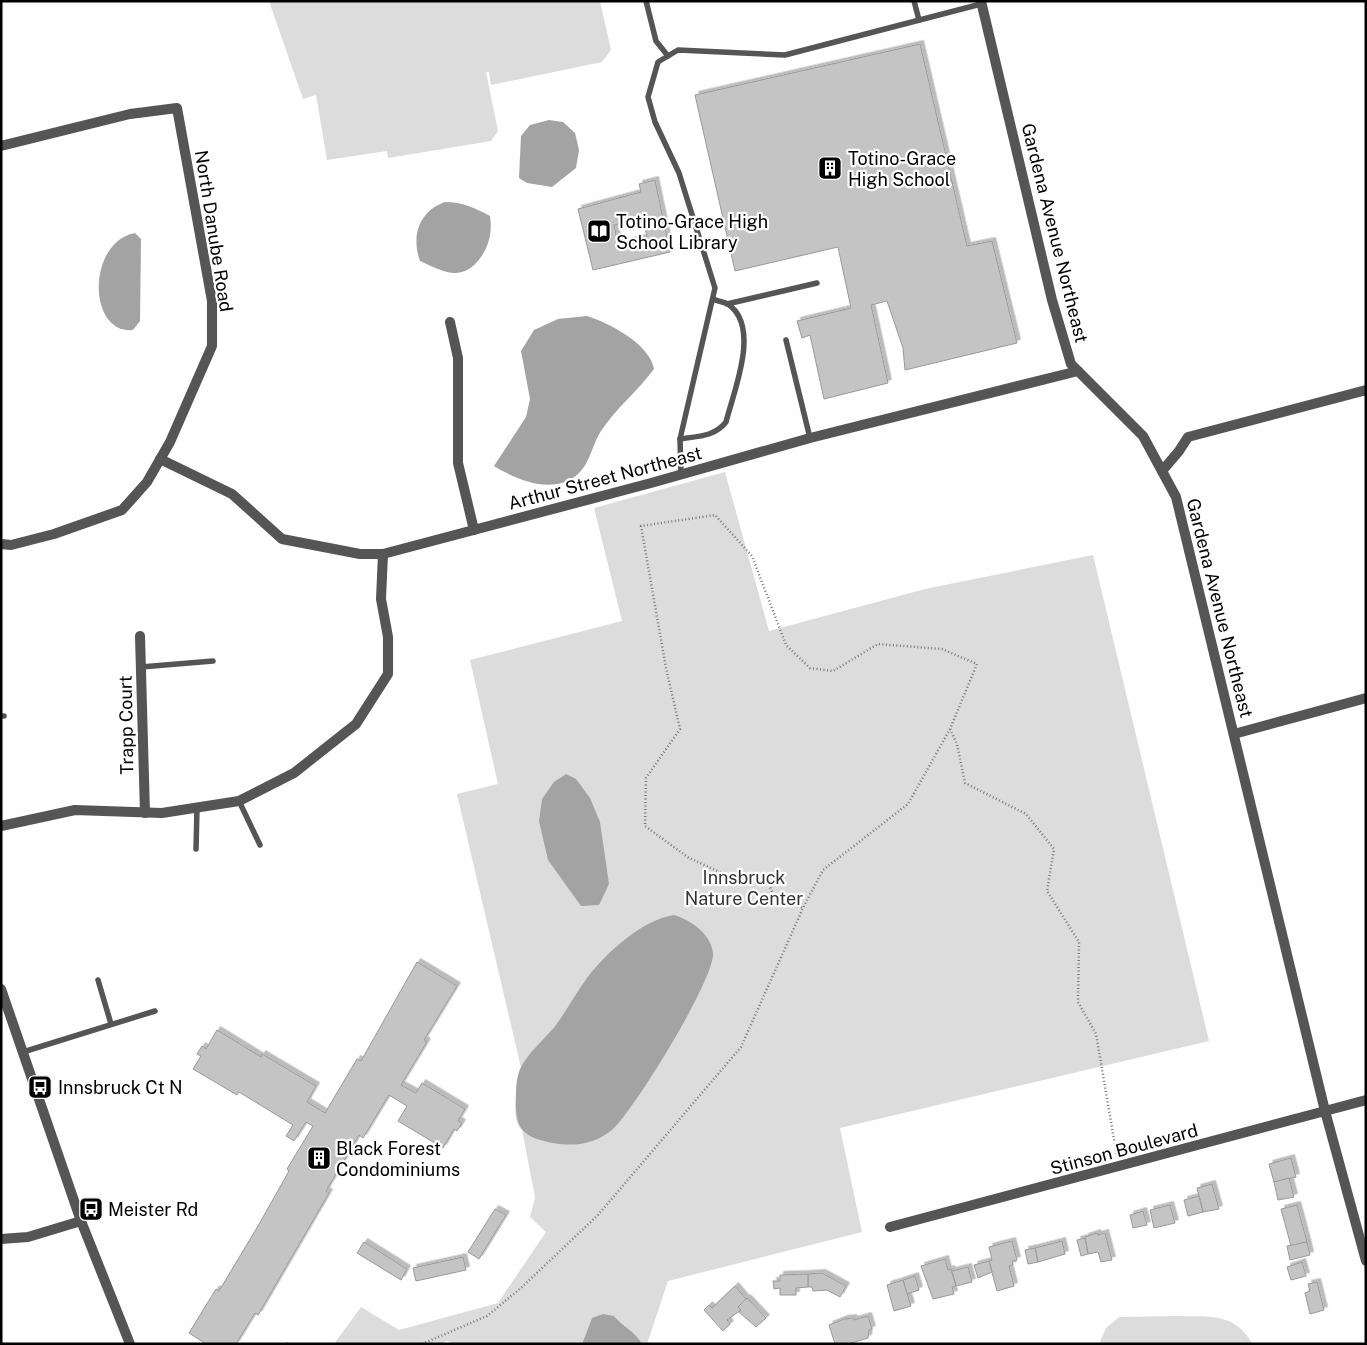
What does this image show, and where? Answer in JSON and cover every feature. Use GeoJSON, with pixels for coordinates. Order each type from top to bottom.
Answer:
{"type":"FeatureCollection","features":[{"type":"Feature","properties":{"kind":"street","name":"Gardena Avenue Northeast"},"geometry":{"type":"LineString","coordinates":[[981,3],[1052,300],[1071,364],[1143,436],[1176,497],[1325,1111],[1366,1261]]}},
{"type":"Feature","properties":{"kind":"street","name":"North Danube Road"},"geometry":{"type":"LineString","coordinates":[[1,146],[130,114],[177,108],[212,301],[212,346],[160,459],[147,482],[122,510],[54,534],[12,545],[1,544]]}},
{"type":"Feature","properties":{"kind":"street"},"geometry":{"type":"LineString","coordinates":[[450,322],[458,358],[458,463],[474,530]]}},
{"type":"Feature","properties":{"kind":"street","name":"Arthur Street Northeast"},"geometry":{"type":"LineString","coordinates":[[160,459],[232,494],[282,539],[360,554],[383,554],[681,475],[810,438],[1078,371]]}},
{"type":"Feature","properties":{"kind":"street"},"geometry":{"type":"LineString","coordinates":[[1162,471],[1188,437],[1366,390]]}},
{"type":"Feature","properties":{"kind":"street"},"geometry":{"type":"LineString","coordinates":[[1,826],[75,810],[162,813],[239,801],[294,773],[356,724],[388,674],[388,637],[381,599],[383,554]]}},
{"type":"Feature","properties":{"kind":"street","name":"Trapp Court"},"geometry":{"type":"LineString","coordinates":[[140,636],[145,813]]}},
{"type":"Feature","properties":{"kind":"street"},"geometry":{"type":"LineString","coordinates":[[1234,734],[1366,698]]}},
{"type":"Feature","properties":{"kind":"street"},"geometry":{"type":"LineString","coordinates":[[1,989],[81,1221],[130,1344]]}},
{"type":"Feature","properties":{"kind":"street","name":"Stinson Boulevard"},"geometry":{"type":"LineString","coordinates":[[890,1227],[1119,1168],[1366,1100]]}},
{"type":"Feature","properties":{"kind":"street"},"geometry":{"type":"LineString","coordinates":[[1,1239],[28,1237],[81,1221]]}},
{"type":"Feature","properties":{"kind":"lane"},"geometry":{"type":"LineString","coordinates":[[646,1],[656,41],[668,56]]}},
{"type":"Feature","properties":{"kind":"lane"},"geometry":{"type":"LineString","coordinates":[[914,1],[919,20]]}},
{"type":"Feature","properties":{"kind":"lane"},"geometry":{"type":"LineString","coordinates":[[681,475],[680,439],[715,288],[679,172],[655,122],[648,97],[658,62],[678,50],[785,54],[981,3]]}},
{"type":"Feature","properties":{"kind":"lane"},"geometry":{"type":"LineString","coordinates":[[728,304],[818,283]]}},
{"type":"Feature","properties":{"kind":"lane"},"geometry":{"type":"LineString","coordinates":[[680,439],[712,434],[719,431],[726,422],[744,348],[745,332],[739,316],[728,304],[713,299]]}},
{"type":"Feature","properties":{"kind":"lane"},"geometry":{"type":"LineString","coordinates":[[786,340],[810,438]]}},
{"type":"Feature","properties":{"kind":"lane"},"geometry":{"type":"LineString","coordinates":[[141,667],[213,661]]}},
{"type":"Feature","properties":{"kind":"lane"},"geometry":{"type":"LineString","coordinates":[[239,801],[260,845]]}},
{"type":"Feature","properties":{"kind":"lane"},"geometry":{"type":"LineString","coordinates":[[196,849],[197,808]]}},
{"type":"Feature","properties":{"kind":"lane"},"geometry":{"type":"LineString","coordinates":[[98,980],[111,1024]]}},
{"type":"Feature","properties":{"kind":"lane"},"geometry":{"type":"LineString","coordinates":[[23,1052],[155,1011]]}},
{"type":"Feature","properties":{"kind":"path"},"geometry":{"type":"LineString","coordinates":[[422,1344],[487,1316],[598,1215],[741,1047],[803,908],[823,870],[908,804],[950,729],[976,664],[942,649],[878,644],[833,671],[810,668],[786,645],[752,556],[715,515],[641,526],[666,668],[680,729],[646,778],[645,826],[689,858],[737,880],[764,873],[774,896],[803,908]]}},
{"type":"Feature","properties":{"kind":"path"},"geometry":{"type":"LineString","coordinates":[[950,729],[957,744],[965,783],[1026,814],[1054,849],[1047,891],[1079,942],[1078,1002],[1096,1034],[1119,1168]]}},
{"type":"Feature","properties":{"kind":"green space"},"geometry":{"type":"Polygon","coordinates":[[[269,1],[600,1],[611,50],[602,62],[491,85],[489,72],[486,72],[498,131],[491,141],[388,158],[387,151],[327,160],[316,95],[303,99],[269,1]]]}},
{"type":"Feature","properties":{"kind":"green space","name":"Innsbruck Nature Center"},"geometry":{"type":"Polygon","coordinates":[[[725,472],[769,631],[925,589],[1093,555],[1209,1041],[840,1128],[862,1232],[668,1281],[647,1344],[642,1344],[614,1316],[592,1318],[582,1344],[455,1344],[447,1341],[439,1344],[334,1344],[361,1307],[399,1330],[498,1303],[546,1232],[530,1217],[535,1197],[522,1130],[518,1125],[515,1111],[521,1068],[457,794],[498,784],[470,660],[622,621],[594,508],[725,472]]]}},
{"type":"Feature","properties":{"kind":"green space"},"geometry":{"type":"Polygon","coordinates":[[[1119,1317],[1211,1317],[1229,1321],[1237,1326],[1253,1344],[1099,1344],[1106,1328],[1119,1317]]]}},
{"type":"Feature","properties":{"kind":"shaded area"},"geometry":{"type":"Polygon","coordinates":[[[549,120],[563,122],[575,133],[579,150],[576,168],[552,187],[527,183],[519,178],[521,136],[530,125],[549,120]]]}},
{"type":"Feature","properties":{"kind":"shaded area"},"geometry":{"type":"Polygon","coordinates":[[[445,202],[468,206],[490,216],[490,237],[484,252],[474,265],[460,272],[446,272],[420,261],[417,252],[417,234],[423,218],[436,206],[445,202]]]}},
{"type":"Feature","properties":{"kind":"shaded area"},"geometry":{"type":"Polygon","coordinates":[[[135,233],[141,239],[140,321],[133,330],[118,327],[107,318],[101,303],[99,286],[101,269],[108,253],[119,240],[135,233]]]}},
{"type":"Feature","properties":{"kind":"shaded area"},"geometry":{"type":"Polygon","coordinates":[[[587,316],[617,329],[637,343],[651,360],[654,369],[607,423],[598,436],[583,468],[570,479],[560,484],[537,484],[525,481],[494,466],[526,417],[530,399],[521,351],[534,330],[558,319],[587,316]]]}},
{"type":"Feature","properties":{"kind":"shaded area"},"geometry":{"type":"Polygon","coordinates":[[[566,774],[576,779],[590,798],[600,822],[609,884],[599,905],[581,906],[548,860],[539,821],[542,799],[554,782],[566,774]]]}},
{"type":"Feature","properties":{"kind":"shaded area"},"geometry":{"type":"Polygon","coordinates":[[[674,915],[687,920],[699,929],[708,940],[713,953],[710,967],[688,1015],[638,1097],[613,1129],[592,1141],[569,1145],[542,1141],[527,1134],[519,1124],[516,1109],[517,1078],[526,1059],[556,1025],[595,968],[615,948],[650,923],[674,915]]]}},
{"type":"Feature","properties":{"kind":"shaded area"},"geometry":{"type":"Polygon","coordinates":[[[603,1314],[614,1316],[642,1344],[582,1344],[592,1318],[603,1314]]]}},
{"type":"Feature","properties":{"kind":"building","name":"Totino-Grace High School"},"geometry":{"type":"Polygon","coordinates":[[[920,44],[967,246],[992,241],[1017,343],[905,370],[903,348],[887,301],[871,305],[888,383],[824,399],[810,335],[802,338],[797,321],[851,308],[838,247],[735,271],[695,95],[920,44]]]}},
{"type":"Feature","properties":{"kind":"building","name":"Totino-Grace High School Library"},"geometry":{"type":"Polygon","coordinates":[[[655,180],[670,252],[593,270],[578,209],[641,192],[639,184],[655,180]],[[643,218],[614,225],[618,244],[647,237],[643,218]]]}},
{"type":"Feature","properties":{"kind":"building","name":"Black Forest Condominiums"},"geometry":{"type":"Polygon","coordinates":[[[417,962],[457,986],[424,1040],[427,1042],[401,1085],[416,1093],[422,1083],[465,1109],[458,1121],[462,1123],[457,1131],[454,1129],[443,1148],[398,1121],[407,1106],[389,1095],[363,1138],[359,1135],[326,1191],[329,1193],[258,1315],[255,1313],[236,1344],[206,1344],[189,1333],[216,1289],[219,1291],[258,1226],[289,1171],[287,1169],[313,1126],[306,1122],[294,1141],[286,1136],[293,1125],[239,1092],[237,1095],[193,1069],[201,1056],[197,1054],[202,1046],[206,1049],[217,1030],[261,1057],[262,1054],[316,1086],[307,1102],[325,1113],[357,1059],[361,1061],[417,962]]]}},
{"type":"Feature","properties":{"kind":"building"},"geometry":{"type":"Polygon","coordinates":[[[1291,1158],[1296,1177],[1274,1182],[1269,1164],[1291,1158]]]}},
{"type":"Feature","properties":{"kind":"building"},"geometry":{"type":"Polygon","coordinates":[[[1289,1178],[1294,1197],[1278,1200],[1274,1182],[1289,1178]]]}},
{"type":"Feature","properties":{"kind":"building"},"geometry":{"type":"Polygon","coordinates":[[[1212,1184],[1219,1209],[1203,1212],[1197,1188],[1212,1184]]]}},
{"type":"Feature","properties":{"kind":"building"},"geometry":{"type":"Polygon","coordinates":[[[1199,1196],[1203,1212],[1188,1216],[1184,1200],[1199,1196]]]}},
{"type":"Feature","properties":{"kind":"building"},"geometry":{"type":"Polygon","coordinates":[[[1170,1205],[1175,1223],[1154,1228],[1150,1210],[1170,1205]]]}},
{"type":"Feature","properties":{"kind":"building"},"geometry":{"type":"Polygon","coordinates":[[[1297,1205],[1307,1242],[1291,1246],[1281,1209],[1297,1205]]]}},
{"type":"Feature","properties":{"kind":"building"},"geometry":{"type":"Polygon","coordinates":[[[495,1209],[506,1215],[479,1259],[468,1252],[495,1209]]]}},
{"type":"Feature","properties":{"kind":"building"},"geometry":{"type":"Polygon","coordinates":[[[1143,1211],[1147,1225],[1133,1228],[1130,1215],[1143,1211]]]}},
{"type":"Feature","properties":{"kind":"building"},"geometry":{"type":"Polygon","coordinates":[[[1097,1233],[1098,1235],[1105,1233],[1112,1260],[1101,1262],[1098,1252],[1088,1254],[1085,1237],[1097,1233]]]}},
{"type":"Feature","properties":{"kind":"building"},"geometry":{"type":"Polygon","coordinates":[[[1085,1238],[1088,1254],[1081,1256],[1077,1240],[1085,1238]]]}},
{"type":"Feature","properties":{"kind":"building"},"geometry":{"type":"Polygon","coordinates":[[[1012,1241],[1017,1260],[1012,1261],[1013,1265],[1009,1266],[1014,1286],[997,1291],[989,1261],[992,1260],[989,1247],[1012,1241]]]}},
{"type":"Feature","properties":{"kind":"building"},"geometry":{"type":"Polygon","coordinates":[[[1062,1241],[1065,1254],[1038,1262],[1035,1248],[1062,1241]]]}},
{"type":"Feature","properties":{"kind":"building"},"geometry":{"type":"Polygon","coordinates":[[[364,1242],[407,1269],[401,1280],[357,1253],[364,1242]]]}},
{"type":"Feature","properties":{"kind":"building"},"geometry":{"type":"Polygon","coordinates":[[[1307,1242],[1310,1255],[1290,1260],[1287,1246],[1307,1242]]]}},
{"type":"Feature","properties":{"kind":"building"},"geometry":{"type":"Polygon","coordinates":[[[1035,1248],[1038,1262],[1028,1264],[1025,1250],[1035,1248]]]}},
{"type":"Feature","properties":{"kind":"building"},"geometry":{"type":"Polygon","coordinates":[[[463,1257],[466,1270],[416,1281],[413,1268],[463,1257]]]}},
{"type":"Feature","properties":{"kind":"building"},"geometry":{"type":"Polygon","coordinates":[[[945,1259],[948,1270],[951,1269],[956,1286],[952,1287],[954,1294],[933,1299],[921,1266],[945,1259]]]}},
{"type":"Feature","properties":{"kind":"building"},"geometry":{"type":"Polygon","coordinates":[[[989,1261],[992,1272],[978,1278],[974,1265],[989,1261]]]}},
{"type":"Feature","properties":{"kind":"building"},"geometry":{"type":"Polygon","coordinates":[[[1302,1262],[1306,1276],[1291,1280],[1287,1267],[1302,1262]]]}},
{"type":"Feature","properties":{"kind":"building"},"geometry":{"type":"Polygon","coordinates":[[[968,1267],[972,1282],[956,1286],[952,1271],[968,1267]]]}},
{"type":"Feature","properties":{"kind":"building"},"geometry":{"type":"Polygon","coordinates":[[[822,1273],[846,1286],[840,1297],[827,1290],[813,1291],[812,1287],[808,1287],[808,1274],[822,1273]]]}},
{"type":"Feature","properties":{"kind":"building"},"geometry":{"type":"Polygon","coordinates":[[[808,1274],[808,1287],[796,1288],[796,1295],[780,1295],[780,1288],[774,1289],[773,1281],[780,1281],[780,1275],[808,1274]]]}},
{"type":"Feature","properties":{"kind":"building"},"geometry":{"type":"Polygon","coordinates":[[[915,1276],[919,1290],[907,1294],[903,1280],[915,1276]]]}},
{"type":"Feature","properties":{"kind":"building"},"geometry":{"type":"Polygon","coordinates":[[[903,1280],[911,1306],[894,1311],[887,1285],[903,1280]]]}},
{"type":"Feature","properties":{"kind":"building"},"geometry":{"type":"Polygon","coordinates":[[[1317,1282],[1324,1310],[1310,1314],[1305,1293],[1310,1291],[1308,1284],[1317,1282]]]}},
{"type":"Feature","properties":{"kind":"building"},"geometry":{"type":"Polygon","coordinates":[[[735,1286],[746,1299],[738,1307],[741,1310],[727,1320],[730,1324],[723,1331],[704,1310],[709,1305],[712,1308],[735,1286]]]}},
{"type":"Feature","properties":{"kind":"building"},"geometry":{"type":"Polygon","coordinates":[[[747,1298],[766,1318],[756,1327],[739,1312],[741,1310],[738,1307],[747,1298]]]}},
{"type":"Feature","properties":{"kind":"building"},"geometry":{"type":"Polygon","coordinates":[[[868,1316],[872,1329],[869,1330],[868,1338],[848,1344],[835,1344],[829,1325],[844,1319],[853,1318],[854,1320],[868,1316]]]}},
{"type":"Feature","properties":{"kind":"place","name":"Totino-Grace High School"},"geometry":{"type":"Point","coordinates":[830,168]}},
{"type":"Feature","properties":{"kind":"place","name":"Totino-Grace High School Library"},"geometry":{"type":"Point","coordinates":[599,231]}},
{"type":"Feature","properties":{"kind":"place","name":"Innsbruck Ct N"},"geometry":{"type":"Point","coordinates":[40,1087]}},
{"type":"Feature","properties":{"kind":"place","name":"Black Forest Condominiums"},"geometry":{"type":"Point","coordinates":[319,1158]}},
{"type":"Feature","properties":{"kind":"place","name":"Meister Rd"},"geometry":{"type":"Point","coordinates":[91,1209]}}]}
